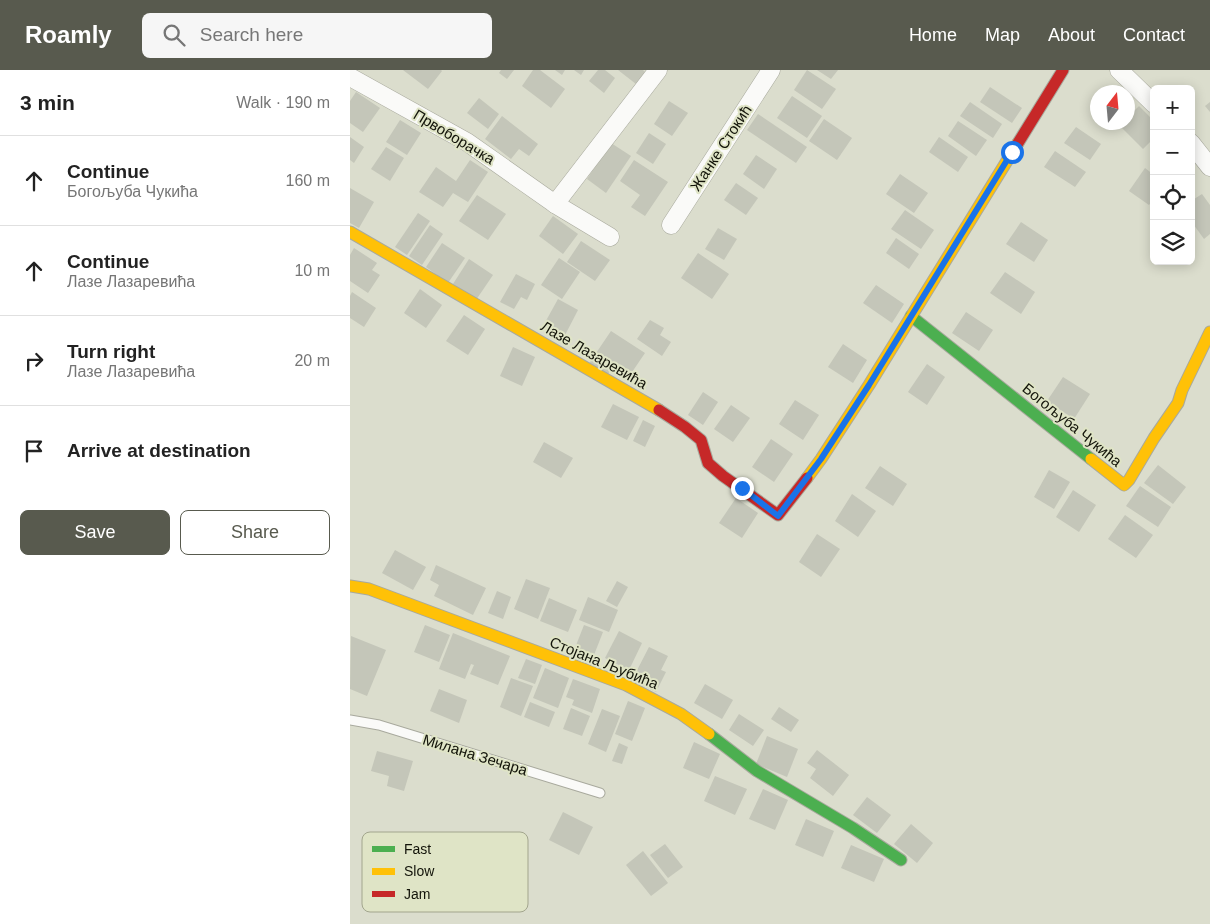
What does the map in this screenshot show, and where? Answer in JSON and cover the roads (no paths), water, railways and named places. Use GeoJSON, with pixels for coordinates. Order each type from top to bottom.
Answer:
{"type":"FeatureCollection","features":[{"type":"Feature","properties":{"kind":"street"},"geometry":{"type":"LineString","coordinates":[[555,204],[658,70]]}},
{"type":"Feature","properties":{"kind":"street","name":"Жанке Стокић"},"geometry":{"type":"LineString","coordinates":[[671,225],[771,70]]}},
{"type":"Feature","properties":{"kind":"street"},"geometry":{"type":"LineString","coordinates":[[911,316],[1063,70]]}},
{"type":"Feature","properties":{"kind":"street"},"geometry":{"type":"LineString","coordinates":[[1120,70],[1150,100]]}},
{"type":"Feature","properties":{"kind":"street","name":"Првоборачка"},"geometry":{"type":"LineString","coordinates":[[350,77],[467,142],[555,204],[610,237]]}},
{"type":"Feature","properties":{"kind":"street"},"geometry":{"type":"LineString","coordinates":[[1195,149],[1210,167]]}},
{"type":"Feature","properties":{"kind":"street","name":"Лазе Лазаревића"},"geometry":{"type":"LineString","coordinates":[[350,232],[656,408],[685,427],[701,440],[708,463],[778,516],[821,459],[864,394],[911,316]]}},
{"type":"Feature","properties":{"kind":"street","name":"Богољуба Чукића"},"geometry":{"type":"LineString","coordinates":[[911,316],[955,349],[1082,454],[1124,485],[1178,403],[1182,390],[1210,332]]}},
{"type":"Feature","properties":{"kind":"street","name":"Стојана Љубића"},"geometry":{"type":"LineString","coordinates":[[350,586],[369,588],[626,685],[681,714],[720,741],[757,771],[901,860]]}},
{"type":"Feature","properties":{"kind":"lane","name":"Милана Зечара"},"geometry":{"type":"LineString","coordinates":[[350,720],[379,725],[600,793]]}}]}
